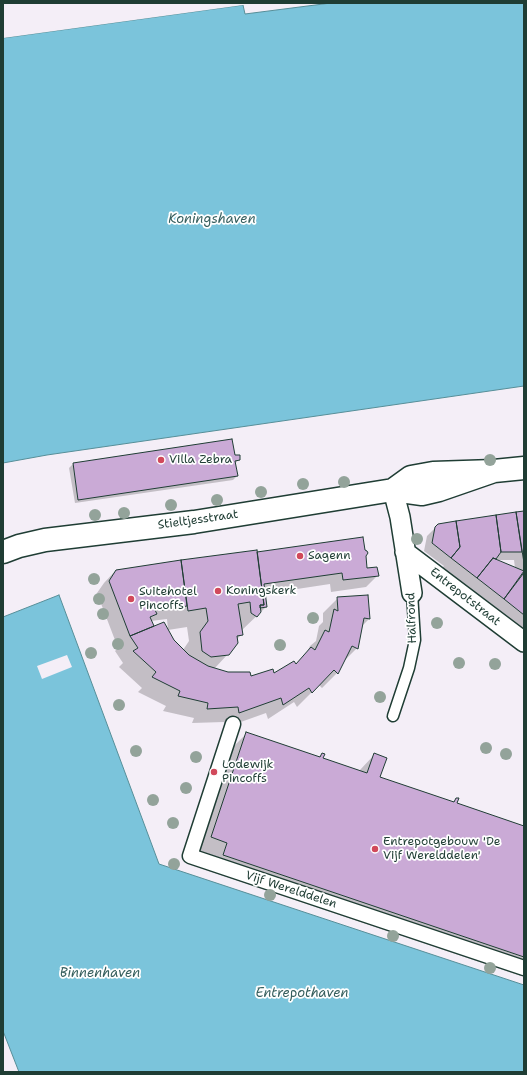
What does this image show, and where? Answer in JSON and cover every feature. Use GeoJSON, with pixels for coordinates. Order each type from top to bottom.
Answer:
{"type":"FeatureCollection","features":[{"type":"Feature","properties":{"kind":"street","name":"Stieltjesstraat"},"geometry":{"type":"LineString","coordinates":[[3,552],[19,546],[45,540],[194,522],[393,490],[422,494],[440,490],[494,471],[524,468]]}},
{"type":"Feature","properties":{"kind":"street","name":"Halfrond"},"geometry":{"type":"LineString","coordinates":[[393,490],[400,517],[412,593]]}},
{"type":"Feature","properties":{"kind":"street","name":"Entrepotstraat"},"geometry":{"type":"LineString","coordinates":[[405,552],[524,642]]}},
{"type":"Feature","properties":{"kind":"street","name":"Vijf Werelddelen"},"geometry":{"type":"LineString","coordinates":[[234,724],[190,856],[524,968]]}},
{"type":"Feature","properties":{"kind":"lane","name":"Halfrond"},"geometry":{"type":"LineString","coordinates":[[393,716],[409,668],[415,640],[412,593]]}},
{"type":"Feature","properties":{"kind":"water","name":"Koningshaven"},"geometry":{"type":"Polygon","coordinates":[[[331,3],[524,3],[524,386],[47,455],[3,463],[3,38],[243,5],[245,14],[331,3]]]}},
{"type":"Feature","properties":{"kind":"water","name":"Binnenhaven"},"geometry":{"type":"Polygon","coordinates":[[[59,595],[159,864],[524,985],[524,1072],[19,1072],[3,1031],[3,617],[59,595]]]}},
{"type":"Feature","properties":{"kind":"pier"},"geometry":{"type":"Polygon","coordinates":[[[243,3],[243,5],[3,38],[3,36],[243,3]]]}},
{"type":"Feature","properties":{"kind":"pier"},"geometry":{"type":"Polygon","coordinates":[[[67,655],[72,667],[42,679],[37,666],[67,655]]]}},
{"type":"Feature","properties":{"kind":"building"},"geometry":{"type":"Polygon","coordinates":[[[232,439],[235,455],[240,455],[240,460],[235,461],[238,476],[78,500],[73,463],[232,439]]]}},
{"type":"Feature","properties":{"kind":"building"},"geometry":{"type":"Polygon","coordinates":[[[524,511],[524,563],[516,512],[524,511]]]}},
{"type":"Feature","properties":{"kind":"building"},"geometry":{"type":"Polygon","coordinates":[[[516,512],[522,552],[501,552],[496,515],[516,512]]]}},
{"type":"Feature","properties":{"kind":"building"},"geometry":{"type":"Polygon","coordinates":[[[496,515],[501,552],[496,559],[493,558],[477,578],[451,558],[460,547],[456,521],[496,515]]]}},
{"type":"Feature","properties":{"kind":"building"},"geometry":{"type":"Polygon","coordinates":[[[456,521],[460,547],[451,558],[432,543],[435,527],[438,524],[456,521]]]}},
{"type":"Feature","properties":{"kind":"building"},"geometry":{"type":"Polygon","coordinates":[[[363,537],[365,550],[368,553],[366,556],[367,568],[377,567],[379,576],[343,580],[342,573],[264,584],[267,607],[260,608],[260,605],[264,605],[257,552],[363,537]]]}},
{"type":"Feature","properties":{"kind":"building"},"geometry":{"type":"Polygon","coordinates":[[[257,550],[264,605],[260,605],[261,612],[257,617],[251,613],[250,602],[238,604],[243,635],[237,636],[238,643],[229,655],[211,657],[202,651],[200,632],[208,621],[206,608],[188,611],[181,560],[257,550]]]}},
{"type":"Feature","properties":{"kind":"building"},"geometry":{"type":"Polygon","coordinates":[[[493,558],[524,571],[504,599],[477,578],[493,558]]]}},
{"type":"Feature","properties":{"kind":"building"},"geometry":{"type":"Polygon","coordinates":[[[181,560],[187,606],[162,610],[161,607],[154,608],[157,614],[150,617],[154,626],[130,636],[109,581],[116,570],[181,560]]]}},
{"type":"Feature","properties":{"kind":"building"},"geometry":{"type":"Polygon","coordinates":[[[523,574],[524,575],[524,615],[504,599],[523,574]]]}},
{"type":"Feature","properties":{"kind":"building"},"geometry":{"type":"Polygon","coordinates":[[[368,595],[370,619],[364,618],[358,649],[352,646],[338,674],[334,670],[312,693],[309,688],[283,705],[281,698],[239,713],[238,707],[207,709],[208,703],[178,696],[180,691],[152,677],[156,672],[133,651],[138,648],[130,636],[164,622],[174,640],[189,655],[208,666],[228,672],[250,672],[251,676],[273,669],[274,673],[294,661],[296,664],[311,647],[315,650],[325,630],[329,632],[334,609],[338,611],[337,597],[368,595]]]}},
{"type":"Feature","properties":{"kind":"building","name":"Entrepotgebouw 'De Vijf Werelddelen'"},"geometry":{"type":"Polygon","coordinates":[[[246,732],[320,757],[322,753],[325,754],[323,758],[367,773],[374,753],[387,758],[380,777],[454,802],[456,798],[459,798],[457,803],[524,826],[524,957],[223,855],[227,843],[211,837],[246,732]]]}},
{"type":"Feature","properties":{"kind":"place","name":"Villa Zebra"},"geometry":{"type":"Point","coordinates":[161,460]}},
{"type":"Feature","properties":{"kind":"place","name":"Sagenn"},"geometry":{"type":"Point","coordinates":[300,556]}},
{"type":"Feature","properties":{"kind":"place","name":"Koningskerk"},"geometry":{"type":"Point","coordinates":[218,591]}},
{"type":"Feature","properties":{"kind":"place","name":"Suitehotel Pincoffs"},"geometry":{"type":"Point","coordinates":[131,599]}},
{"type":"Feature","properties":{"kind":"place","name":"Lodewijk Pincoffs"},"geometry":{"type":"Point","coordinates":[214,772]}},
{"type":"Feature","properties":{"kind":"place","name":"Entrepotgebouw 'De Vijf Werelddelen'"},"geometry":{"type":"Point","coordinates":[375,849]}},
{"type":"Feature","properties":{"kind":"water label","name":"Entrepothaven"},"geometry":{"type":"Point","coordinates":[302,994]}}]}
